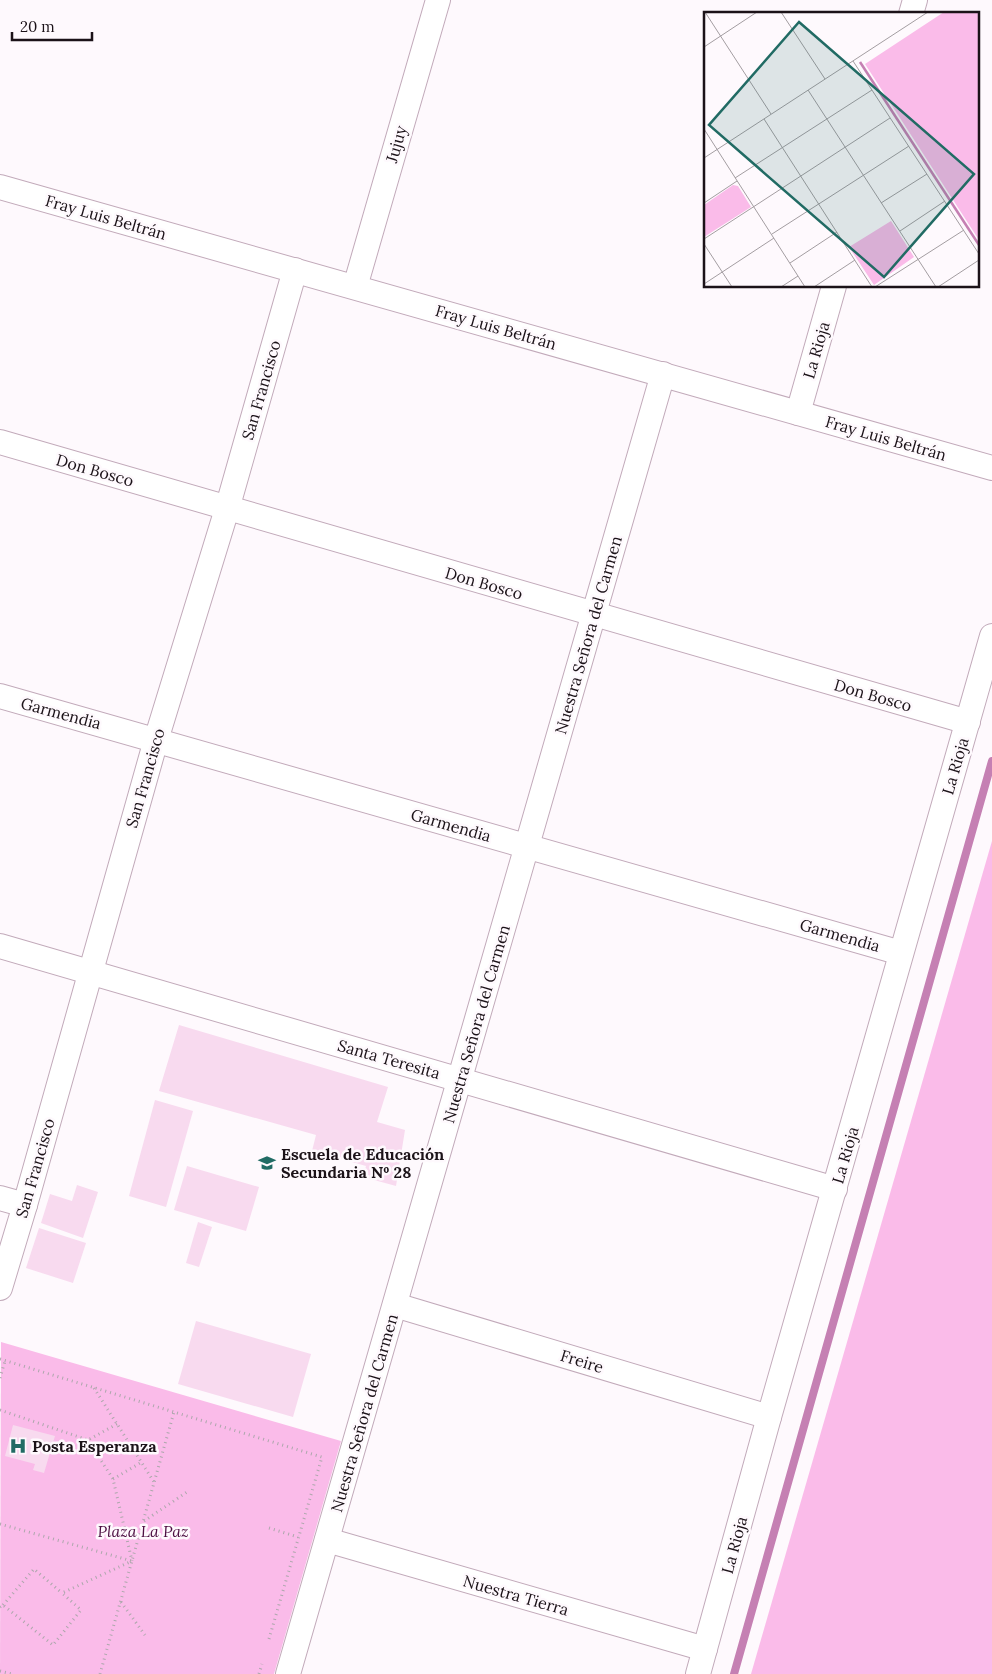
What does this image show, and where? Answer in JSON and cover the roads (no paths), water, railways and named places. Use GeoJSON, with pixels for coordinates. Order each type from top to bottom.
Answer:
{"type":"FeatureCollection","features":[{"type":"Feature","properties":{"kind":"street","name":"Jujuy"},"geometry":{"type":"LineString","coordinates":[[355,287],[438,0]]}},
{"type":"Feature","properties":{"kind":"street","name":"Fray Luis Beltrán"},"geometry":{"type":"LineString","coordinates":[[0,187],[992,468]]}},
{"type":"Feature","properties":{"kind":"street","name":"San Francisco"},"geometry":{"type":"LineString","coordinates":[[0,1288],[156,740],[227,509],[295,270]]}},
{"type":"Feature","properties":{"kind":"street","name":"La Rioja"},"geometry":{"type":"LineString","coordinates":[[798,413],[833,288]]}},
{"type":"Feature","properties":{"kind":"street","name":"Nuestra Señora del Carmen"},"geometry":{"type":"LineString","coordinates":[[288,1674],[663,374]]}},
{"type":"Feature","properties":{"kind":"street","name":"Don Bosco"},"geometry":{"type":"LineString","coordinates":[[0,442],[968,722]]}},
{"type":"Feature","properties":{"kind":"street","name":"La Rioja"},"geometry":{"type":"LineString","coordinates":[[698,1674],[769,1417],[992,636]]}},
{"type":"Feature","properties":{"kind":"street","name":"Garmendia"},"geometry":{"type":"LineString","coordinates":[[0,696],[901,952]]}},
{"type":"Feature","properties":{"kind":"street","name":"Santa Teresita"},"geometry":{"type":"LineString","coordinates":[[0,946],[835,1189]]}},
{"type":"Feature","properties":{"kind":"street"},"geometry":{"type":"LineString","coordinates":[[0,1198],[25,1205]]}},
{"type":"Feature","properties":{"kind":"street","name":"Freire"},"geometry":{"type":"LineString","coordinates":[[395,1305],[769,1417]]}},
{"type":"Feature","properties":{"kind":"street","name":"Nuestra Tierra"},"geometry":{"type":"LineString","coordinates":[[327,1540],[706,1649]]}},
{"type":"Feature","properties":{"kind":"waterway"},"geometry":{"type":"LineString","coordinates":[[734,1674],[992,761]]}},
{"type":"Feature","properties":{"kind":"place","name":"Escuela de Educación Secundaria Nº 28"},"geometry":{"type":"Point","coordinates":[267,1163]}},
{"type":"Feature","properties":{"kind":"place","name":"Posta Esperanza"},"geometry":{"type":"Point","coordinates":[18,1446]}},
{"type":"Feature","properties":{"kind":"park label","name":"Plaza La Paz"},"geometry":{"type":"Point","coordinates":[143,1531]}}]}
